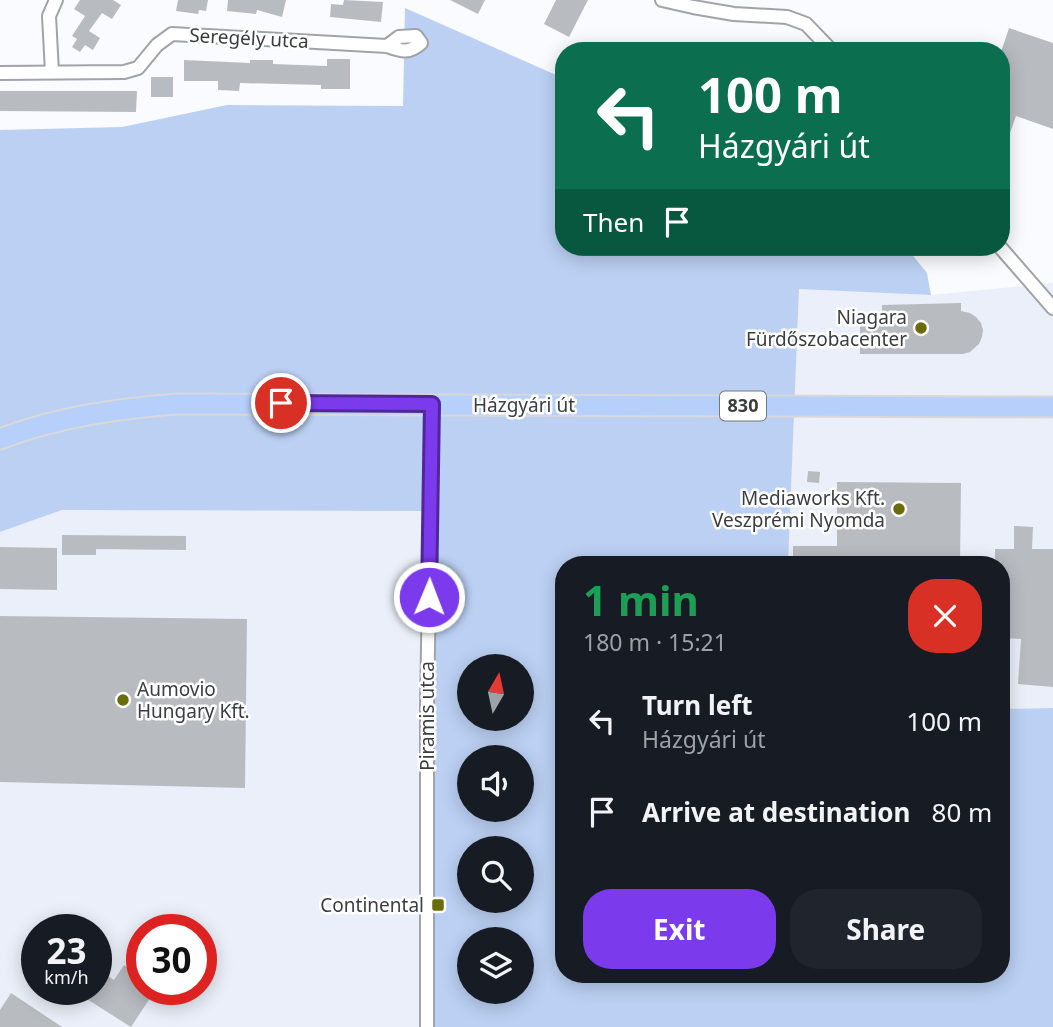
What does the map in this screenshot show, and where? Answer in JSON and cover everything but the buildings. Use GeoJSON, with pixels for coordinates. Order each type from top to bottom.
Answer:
{"type":"FeatureCollection","features":[{"type":"Feature","properties":{"kind":"main road","name":"Házgyári út"},"geometry":{"type":"LineString","coordinates":[[0,439],[67,418],[123,408],[189,404],[1053,407]]}},
{"type":"Feature","properties":{"kind":"street"},"geometry":{"type":"LineString","coordinates":[[52,72],[49,16],[56,0]]}},
{"type":"Feature","properties":{"kind":"street"},"geometry":{"type":"LineString","coordinates":[[662,0],[734,14],[787,17],[806,24],[823,42]]}},
{"type":"Feature","properties":{"kind":"street","name":"Seregély utca"},"geometry":{"type":"LineString","coordinates":[[0,73],[124,72],[138,68],[157,44],[172,34],[387,46]]}},
{"type":"Feature","properties":{"kind":"street"},"geometry":{"type":"LineString","coordinates":[[1008,256],[1053,308]]}},
{"type":"Feature","properties":{"kind":"street","name":"Piramis utca"},"geometry":{"type":"LineString","coordinates":[[427,1027],[427,708],[432,404]]}},
{"type":"Feature","properties":{"kind":"shaded area"},"geometry":{"type":"Polygon","coordinates":[[[405,8],[555,74],[555,256],[913,256],[927,273],[931,295],[799,289],[788,556],[555,556],[555,983],[1010,983],[1010,709],[1053,708],[1053,1027],[428,1027],[429,511],[62,510],[0,532],[0,130],[122,127],[227,105],[403,106],[405,8]]]}},
{"type":"Feature","properties":{"kind":"shaded area"},"geometry":{"type":"Polygon","coordinates":[[[1053,283],[1053,708],[1010,709],[1010,556],[788,556],[799,288],[931,295],[1053,283]]]}},
{"type":"Feature","properties":{"kind":"shaded area"},"geometry":{"type":"Polygon","coordinates":[[[62,510],[429,510],[428,1027],[0,1027],[0,532],[62,510]]]}},
{"type":"Feature","properties":{"kind":"place","name":"Niagara Fürdőszobacenter"},"geometry":{"type":"Point","coordinates":[921,328]}},
{"type":"Feature","properties":{"kind":"place","name":"Mediaworks Kft. Veszprémi Nyomda"},"geometry":{"type":"Point","coordinates":[899,509]}},
{"type":"Feature","properties":{"kind":"place","name":"Aumovio Hungary Kft."},"geometry":{"type":"Point","coordinates":[123,700]}},
{"type":"Feature","properties":{"kind":"place","name":"Continental"},"geometry":{"type":"Point","coordinates":[438,905]}},
{"type":"Feature","properties":{"kind":"route"},"geometry":{"type":"LineString","coordinates":[[281,403],[432,404],[429,597]]}}]}
